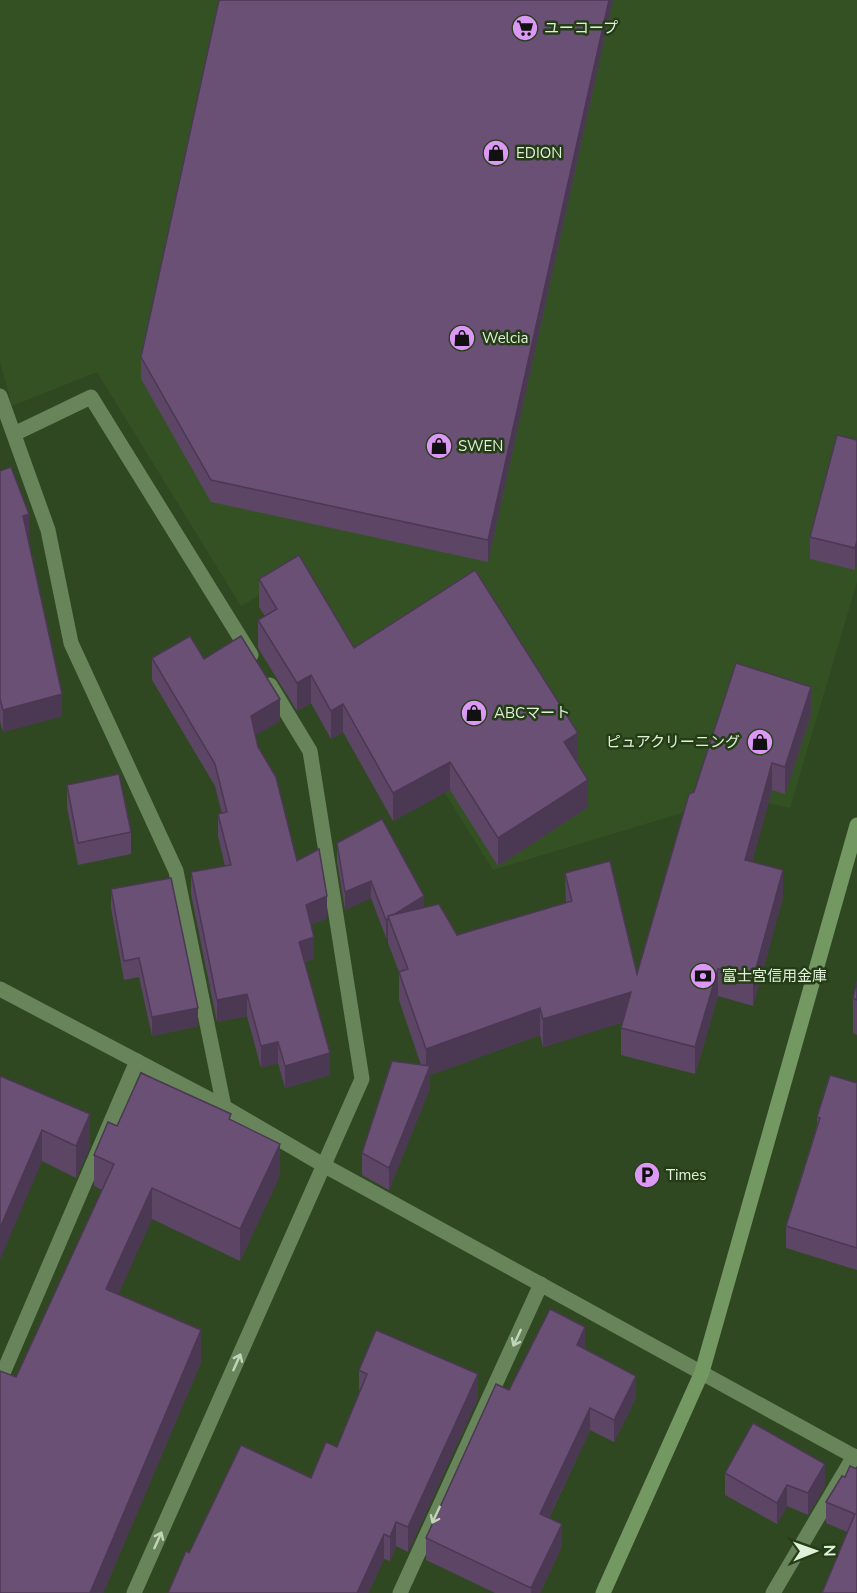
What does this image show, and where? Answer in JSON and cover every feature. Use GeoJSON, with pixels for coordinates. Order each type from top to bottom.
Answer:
{"type":"FeatureCollection","features":[{"type":"Feature","properties":{"kind":"street"},"geometry":{"type":"LineString","coordinates":[[0,396],[48,530],[71,643],[176,871],[224,1107]]}},
{"type":"Feature","properties":{"kind":"street"},"geometry":{"type":"LineString","coordinates":[[14,434],[91,397],[310,751],[362,1079],[134,1593]]}},
{"type":"Feature","properties":{"kind":"street"},"geometry":{"type":"LineString","coordinates":[[603,1593],[702,1372],[857,825]]}},
{"type":"Feature","properties":{"kind":"street"},"geometry":{"type":"LineString","coordinates":[[0,989],[224,1107],[325,1166],[856,1457],[773,1593]]}},
{"type":"Feature","properties":{"kind":"street"},"geometry":{"type":"LineString","coordinates":[[0,1380],[138,1061]]}},
{"type":"Feature","properties":{"kind":"street"},"geometry":{"type":"LineString","coordinates":[[400,1593],[541,1284]]}},
{"type":"Feature","properties":{"kind":"shaded area"},"geometry":{"type":"Polygon","coordinates":[[[0,0],[857,0],[857,582],[790,808],[738,796],[493,870],[304,568],[241,606],[97,372],[12,406],[0,361],[0,0]]]}},
{"type":"Feature","properties":{"kind":"building"},"geometry":{"type":"Polygon","coordinates":[[[219,0],[609,0],[488,540],[211,480],[141,357],[219,0]]]}},
{"type":"Feature","properties":{"kind":"building"},"geometry":{"type":"Polygon","coordinates":[[[837,435],[857,440],[857,541],[855,548],[810,537],[837,435]]]}},
{"type":"Feature","properties":{"kind":"building"},"geometry":{"type":"Polygon","coordinates":[[[11,467],[29,514],[23,516],[62,694],[3,710],[0,699],[0,471],[11,467]]]}},
{"type":"Feature","properties":{"kind":"building"},"geometry":{"type":"Polygon","coordinates":[[[299,555],[354,648],[475,570],[578,733],[564,742],[588,780],[498,838],[450,762],[393,793],[343,704],[331,711],[311,675],[297,683],[258,620],[277,609],[259,579],[299,555]]]}},
{"type":"Feature","properties":{"kind":"building"},"geometry":{"type":"Polygon","coordinates":[[[190,636],[204,659],[241,636],[280,699],[251,716],[258,747],[276,777],[297,861],[319,849],[327,896],[306,905],[314,937],[299,942],[330,1053],[285,1066],[278,1042],[261,1046],[247,994],[217,1000],[191,872],[231,865],[218,814],[227,812],[215,764],[152,658],[190,636]]]}},
{"type":"Feature","properties":{"kind":"building"},"geometry":{"type":"Polygon","coordinates":[[[736,663],[811,687],[785,767],[772,763],[745,860],[783,870],[753,979],[718,969],[695,1047],[621,1028],[631,992],[543,1019],[540,1008],[426,1049],[399,972],[408,969],[388,916],[439,904],[457,935],[572,901],[565,873],[610,861],[637,974],[689,794],[694,792],[736,663]]]}},
{"type":"Feature","properties":{"kind":"building"},"geometry":{"type":"Polygon","coordinates":[[[119,774],[131,832],[78,843],[67,785],[119,774]]]}},
{"type":"Feature","properties":{"kind":"building"},"geometry":{"type":"Polygon","coordinates":[[[382,819],[424,896],[388,916],[386,920],[371,881],[345,892],[337,843],[382,819]]]}},
{"type":"Feature","properties":{"kind":"building"},"geometry":{"type":"Polygon","coordinates":[[[171,878],[198,1008],[152,1017],[139,958],[124,961],[111,889],[171,878]]]}},
{"type":"Feature","properties":{"kind":"building"},"geometry":{"type":"Polygon","coordinates":[[[857,981],[857,1000],[853,998],[857,981]]]}},
{"type":"Feature","properties":{"kind":"building"},"geometry":{"type":"Polygon","coordinates":[[[392,1061],[430,1066],[389,1168],[362,1153],[392,1061]]]}},
{"type":"Feature","properties":{"kind":"building"},"geometry":{"type":"Polygon","coordinates":[[[141,1073],[231,1114],[229,1119],[280,1144],[240,1229],[152,1188],[106,1289],[201,1330],[90,1593],[0,1593],[0,1371],[16,1377],[114,1164],[94,1155],[108,1122],[117,1126],[141,1073]]]}},
{"type":"Feature","properties":{"kind":"building"},"geometry":{"type":"Polygon","coordinates":[[[830,1075],[857,1083],[857,1248],[786,1226],[820,1118],[817,1117],[830,1075]]]}},
{"type":"Feature","properties":{"kind":"building"},"geometry":{"type":"Polygon","coordinates":[[[0,1076],[90,1114],[76,1146],[42,1130],[0,1228],[0,1076]]]}},
{"type":"Feature","properties":{"kind":"building"},"geometry":{"type":"Polygon","coordinates":[[[550,1309],[585,1327],[577,1345],[636,1376],[614,1420],[590,1408],[540,1514],[562,1524],[531,1588],[426,1538],[496,1384],[509,1390],[550,1309]]]}},
{"type":"Feature","properties":{"kind":"building"},"geometry":{"type":"Polygon","coordinates":[[[376,1330],[478,1374],[408,1527],[396,1522],[390,1537],[384,1534],[357,1593],[168,1593],[186,1551],[189,1553],[241,1445],[311,1478],[326,1442],[337,1447],[367,1374],[359,1370],[376,1330]]]}},
{"type":"Feature","properties":{"kind":"building"},"geometry":{"type":"Polygon","coordinates":[[[753,1423],[825,1464],[808,1493],[787,1485],[777,1503],[725,1473],[753,1423]]]}},
{"type":"Feature","properties":{"kind":"building"},"geometry":{"type":"Polygon","coordinates":[[[850,1466],[857,1469],[857,1593],[822,1593],[855,1514],[826,1502],[842,1476],[845,1477],[850,1466]]]}},
{"type":"Feature","properties":{"kind":"place","name":"ユーコープ"},"geometry":{"type":"Point","coordinates":[525,28]}},
{"type":"Feature","properties":{"kind":"place","name":"EDION"},"geometry":{"type":"Point","coordinates":[496,153]}},
{"type":"Feature","properties":{"kind":"place","name":"Welcia"},"geometry":{"type":"Point","coordinates":[462,338]}},
{"type":"Feature","properties":{"kind":"place","name":"SWEN"},"geometry":{"type":"Point","coordinates":[439,446]}},
{"type":"Feature","properties":{"kind":"place","name":"ABCマート"},"geometry":{"type":"Point","coordinates":[474,713]}},
{"type":"Feature","properties":{"kind":"place","name":"ピュアクリーニング"},"geometry":{"type":"Point","coordinates":[760,742]}},
{"type":"Feature","properties":{"kind":"place","name":"富士宮信用金庫"},"geometry":{"type":"Point","coordinates":[703,976]}},
{"type":"Feature","properties":{"kind":"place","name":"Times"},"geometry":{"type":"Point","coordinates":[647,1175]}}]}
